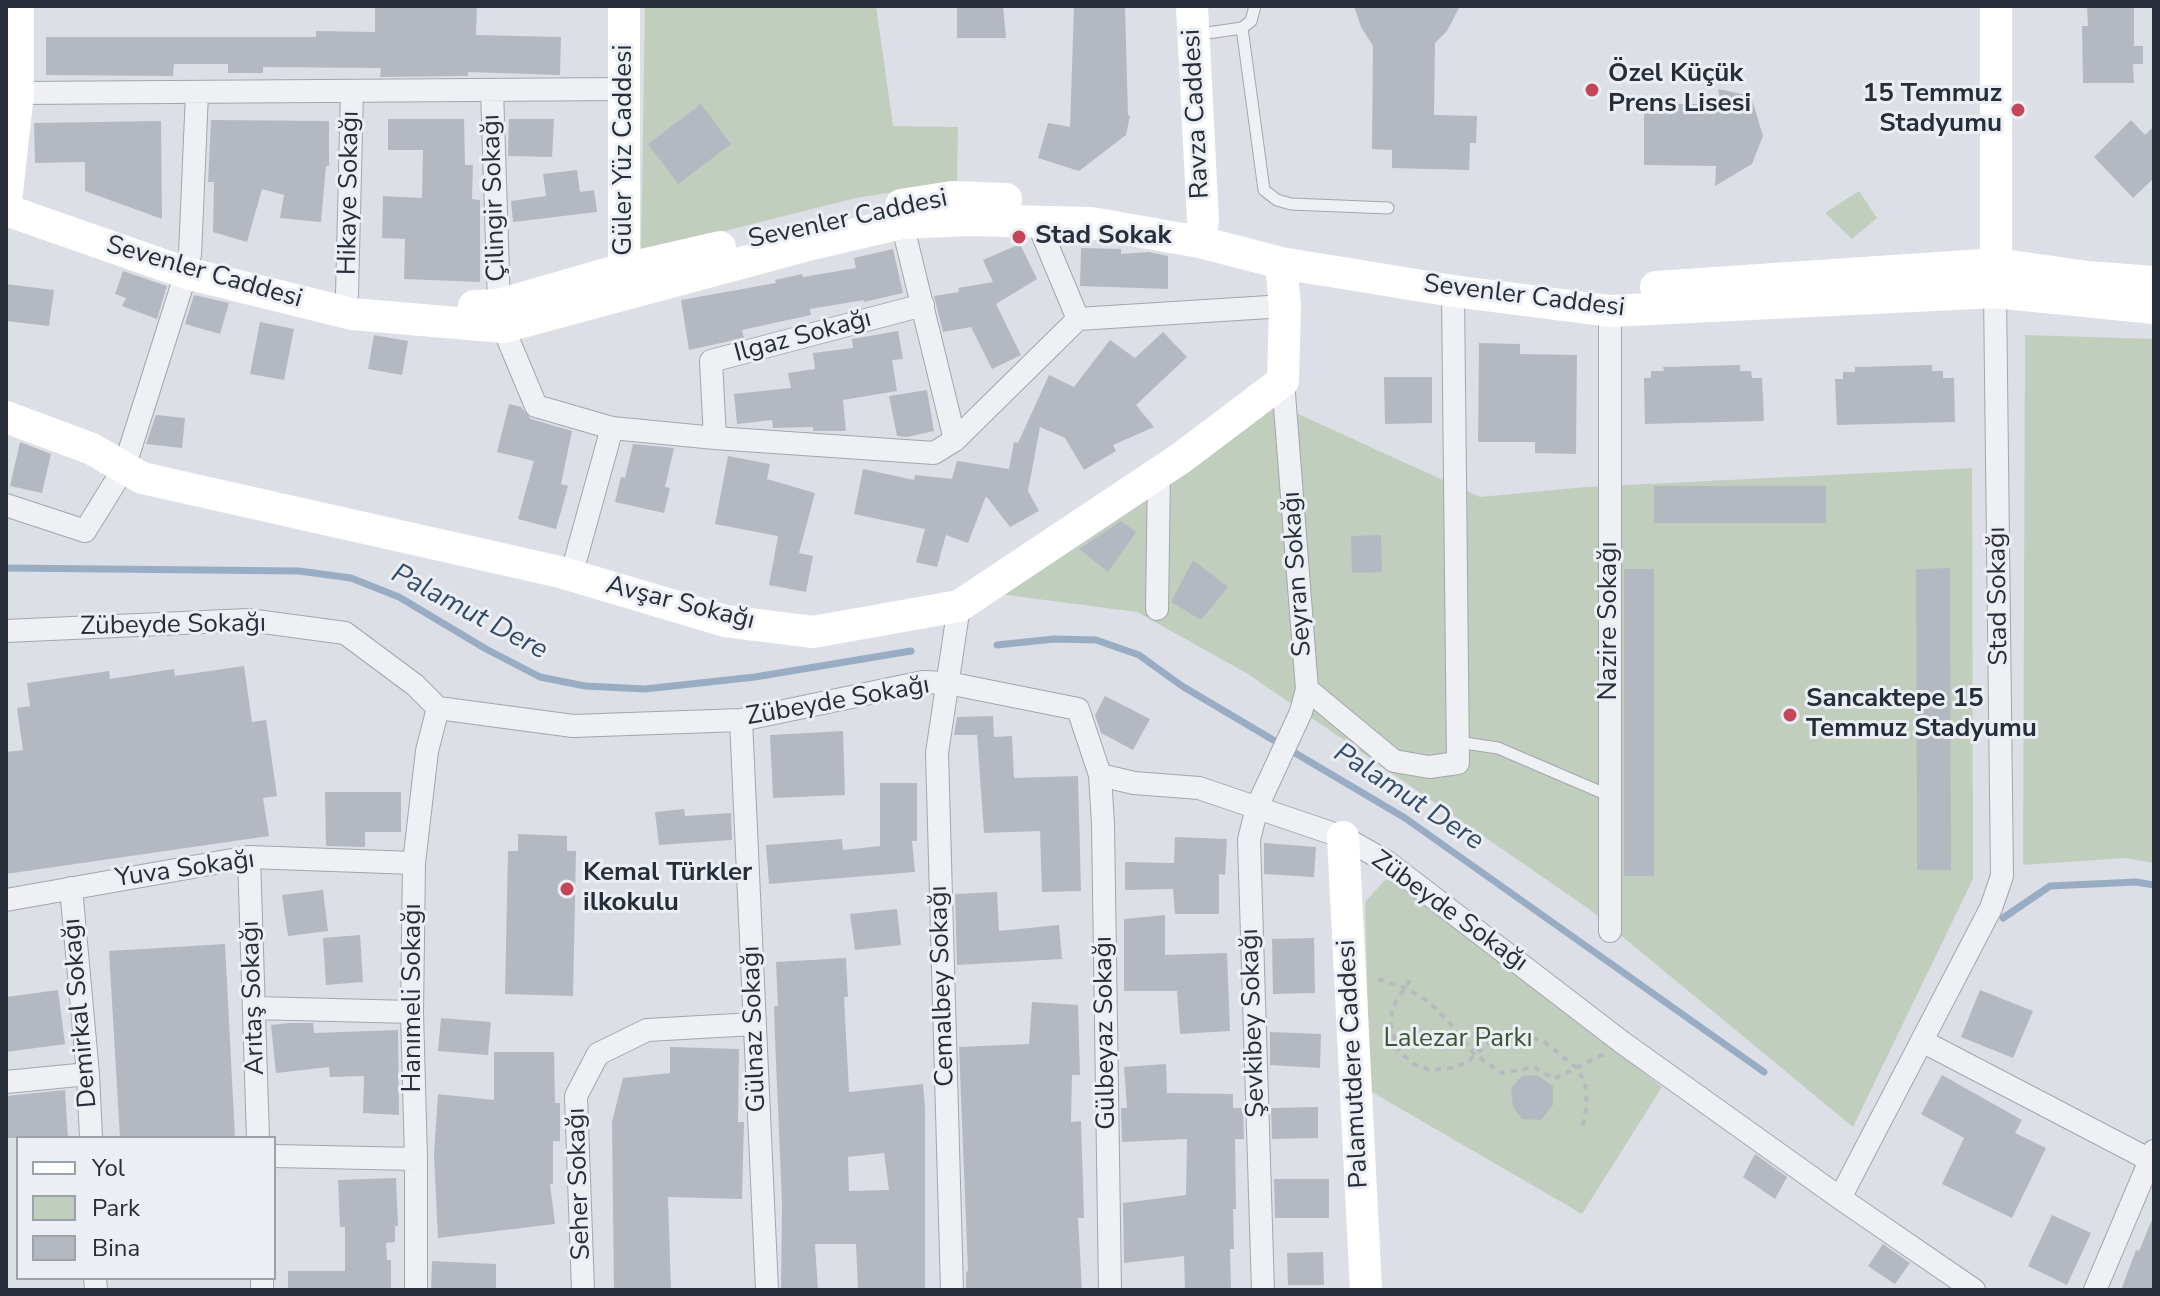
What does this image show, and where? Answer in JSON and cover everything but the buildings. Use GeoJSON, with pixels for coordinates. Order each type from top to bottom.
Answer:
{"type":"FeatureCollection","features":[{"type":"Feature","properties":{"kind":"main road"},"geometry":{"type":"LineString","coordinates":[[7,200],[18,93],[18,6]]}},
{"type":"Feature","properties":{"kind":"main road","name":"Güler Yüz Caddesi"},"geometry":{"type":"LineString","coordinates":[[624,6],[626,281]]}},
{"type":"Feature","properties":{"kind":"main road"},"geometry":{"type":"LineString","coordinates":[[1996,6],[1996,278]]}},
{"type":"Feature","properties":{"kind":"main road","name":"Ravza Caddesi"},"geometry":{"type":"LineString","coordinates":[[1193,20],[1201,232]]}},
{"type":"Feature","properties":{"kind":"main road","name":"Sevenler Caddesi"},"geometry":{"type":"LineString","coordinates":[[7,200],[188,264],[352,314],[501,316],[891,207],[952,197],[1078,202],[1201,232],[1381,264],[1607,291],[1996,278],[2088,277],[2154,282]]}},
{"type":"Feature","properties":{"kind":"main road","name":"Sevenler Caddesi"},"geometry":{"type":"LineString","coordinates":[[626,281],[902,223],[1037,221],[1201,232],[1281,263],[1453,291],[1610,311],[1996,278],[2154,308]]}},
{"type":"Feature","properties":{"kind":"main road"},"geometry":{"type":"LineString","coordinates":[[1281,263],[1285,306],[1283,381]]}},
{"type":"Feature","properties":{"kind":"main road","name":"Sevenler Caddesi"},"geometry":{"type":"LineString","coordinates":[[188,264],[368,299],[460,307],[501,316]]}},
{"type":"Feature","properties":{"kind":"main road","name":"Avşar Sokağı"},"geometry":{"type":"LineString","coordinates":[[6,417],[92,449],[142,478],[571,576],[725,621],[813,632],[959,606],[1159,473],[1283,381]]}},
{"type":"Feature","properties":{"kind":"main road","name":"Palamutdere Caddesi"},"geometry":{"type":"LineString","coordinates":[[1343,837],[1366,1290]]}},
{"type":"Feature","properties":{"kind":"street"},"geometry":{"type":"LineString","coordinates":[[18,93],[625,89]]}},
{"type":"Feature","properties":{"kind":"street","name":"Çilingir Sokağı"},"geometry":{"type":"LineString","coordinates":[[492,90],[501,316]]}},
{"type":"Feature","properties":{"kind":"street","name":"Hikaye Sokağı"},"geometry":{"type":"LineString","coordinates":[[347,294],[352,91]]}},
{"type":"Feature","properties":{"kind":"street"},"geometry":{"type":"LineString","coordinates":[[6,505],[85,531],[124,468],[188,264],[197,93]]}},
{"type":"Feature","properties":{"kind":"street"},"geometry":{"type":"LineString","coordinates":[[1037,221],[1078,319]]}},
{"type":"Feature","properties":{"kind":"street"},"geometry":{"type":"LineString","coordinates":[[902,223],[955,440]]}},
{"type":"Feature","properties":{"kind":"street","name":"Stad Sokağı"},"geometry":{"type":"LineString","coordinates":[[1840,1198],[1991,908],[2002,876],[1996,278]]}},
{"type":"Feature","properties":{"kind":"street"},"geometry":{"type":"LineString","coordinates":[[1307,689],[1394,761],[1429,767],[1458,763],[1453,291]]}},
{"type":"Feature","properties":{"kind":"street","name":"Ilgaz Sokağı"},"geometry":{"type":"LineString","coordinates":[[715,438],[711,361],[923,305]]}},
{"type":"Feature","properties":{"kind":"street"},"geometry":{"type":"LineString","coordinates":[[501,316],[536,406],[612,428],[934,453],[955,440],[1078,319],[1285,306]]}},
{"type":"Feature","properties":{"kind":"street","name":"Nazire Sokağı"},"geometry":{"type":"LineString","coordinates":[[1610,311],[1610,931]]}},
{"type":"Feature","properties":{"kind":"street","name":"Seyran Sokağı"},"geometry":{"type":"LineString","coordinates":[[1278,761],[1301,712],[1307,689],[1283,381]]}},
{"type":"Feature","properties":{"kind":"street"},"geometry":{"type":"LineString","coordinates":[[571,576],[612,428]]}},
{"type":"Feature","properties":{"kind":"street"},"geometry":{"type":"LineString","coordinates":[[1157,609],[1159,473]]}},
{"type":"Feature","properties":{"kind":"street","name":"Cemalbey Sokağı"},"geometry":{"type":"LineString","coordinates":[[952,1290],[937,753],[959,606]]}},
{"type":"Feature","properties":{"kind":"street","name":"Zübeyde Sokağı"},"geometry":{"type":"LineString","coordinates":[[6,631],[248,620],[345,633],[415,685],[438,708],[573,726],[741,720],[923,682],[948,683],[1078,709],[1100,775],[1134,783],[1199,788],[1343,837],[1387,862],[1623,1043],[1974,1290]]}},
{"type":"Feature","properties":{"kind":"street","name":"Hanımeli Sokağı"},"geometry":{"type":"LineString","coordinates":[[416,1290],[412,1012],[414,863],[427,751],[438,708]]}},
{"type":"Feature","properties":{"kind":"street","name":"Gülnaz Sokağı"},"geometry":{"type":"LineString","coordinates":[[741,720],[767,1290]]}},
{"type":"Feature","properties":{"kind":"street","name":"Şevkibey Sokağı"},"geometry":{"type":"LineString","coordinates":[[1263,1290],[1249,840],[1257,807],[1278,761]]}},
{"type":"Feature","properties":{"kind":"street","name":"Gülbeyaz Sokağı"},"geometry":{"type":"LineString","coordinates":[[1100,775],[1110,1290]]}},
{"type":"Feature","properties":{"kind":"street","name":"Yuva Sokağı"},"geometry":{"type":"LineString","coordinates":[[6,900],[249,857],[414,863]]}},
{"type":"Feature","properties":{"kind":"street","name":"Arıtaş Sokağı"},"geometry":{"type":"LineString","coordinates":[[249,857],[258,1136]]}},
{"type":"Feature","properties":{"kind":"street","name":"Demirkal Sokağı"},"geometry":{"type":"LineString","coordinates":[[71,888],[91,1136]]}},
{"type":"Feature","properties":{"kind":"street"},"geometry":{"type":"LineString","coordinates":[[255,1008],[412,1012]]}},
{"type":"Feature","properties":{"kind":"street","name":"Seher Sokağı"},"geometry":{"type":"LineString","coordinates":[[583,1290],[576,1096],[598,1054],[647,1030],[754,1024]]}},
{"type":"Feature","properties":{"kind":"street"},"geometry":{"type":"LineString","coordinates":[[1922,1041],[2152,1155],[2095,1290]]}},
{"type":"Feature","properties":{"kind":"street"},"geometry":{"type":"LineString","coordinates":[[6,1082],[88,1074]]}},
{"type":"Feature","properties":{"kind":"street"},"geometry":{"type":"LineString","coordinates":[[276,1156],[416,1159]]}},
{"type":"Feature","properties":{"kind":"street"},"geometry":{"type":"LineString","coordinates":[[1934,1290],[1944,1269]]}},
{"type":"Feature","properties":{"kind":"lane"},"geometry":{"type":"LineString","coordinates":[[1193,20],[1242,28],[1251,21],[1255,6]]}},
{"type":"Feature","properties":{"kind":"lane"},"geometry":{"type":"LineString","coordinates":[[1242,28],[1264,190],[1277,200],[1291,204],[1388,208]]}},
{"type":"Feature","properties":{"kind":"lane"},"geometry":{"type":"LineString","coordinates":[[1458,742],[1498,748],[1611,796]]}},
{"type":"Feature","properties":{"kind":"path"},"geometry":{"type":"LineString","coordinates":[[1350,970],[1405,988],[1429,1002],[1475,1055],[1502,1073],[1534,1067],[1554,1079],[1577,1068]]}},
{"type":"Feature","properties":{"kind":"path"},"geometry":{"type":"LineString","coordinates":[[1410,980],[1392,1008],[1391,1028],[1398,1050],[1413,1064],[1431,1070],[1451,1068],[1467,1063],[1484,1046],[1501,1037],[1524,1036],[1543,1041],[1577,1068],[1585,1083],[1587,1106],[1582,1129]]}},
{"type":"Feature","properties":{"kind":"green space"},"geometry":{"type":"Polygon","coordinates":[[[645,6],[876,6],[893,126],[958,127],[957,182],[856,198],[641,252],[645,6]]]}},
{"type":"Feature","properties":{"kind":"green space"},"geometry":{"type":"Polygon","coordinates":[[[1859,191],[1877,218],[1852,239],[1825,213],[1859,191]]]}},
{"type":"Feature","properties":{"kind":"green space"},"geometry":{"type":"Polygon","coordinates":[[[2025,335],[2154,339],[2154,863],[2125,858],[2023,865],[2025,335]]]}},
{"type":"Feature","properties":{"kind":"green space"},"geometry":{"type":"Polygon","coordinates":[[[1274,403],[1480,497],[1586,487],[1972,468],[1973,879],[1853,1127],[1589,909],[1248,674],[1137,612],[999,594],[1274,403]]]}},
{"type":"Feature","properties":{"kind":"green space","name":"Lalezar Parkı"},"geometry":{"type":"Polygon","coordinates":[[[1396,879],[1662,1087],[1582,1214],[1370,1091],[1365,902],[1385,880],[1396,879]]]}},
{"type":"Feature","properties":{"kind":"waterway","name":"Palamut Dere"},"geometry":{"type":"LineString","coordinates":[[6,568],[299,571],[351,578],[399,597],[540,677],[585,686],[645,689],[755,677],[911,651]]}},
{"type":"Feature","properties":{"kind":"waterway","name":"Palamut Dere"},"geometry":{"type":"LineString","coordinates":[[997,645],[1054,639],[1096,640],[1139,655],[1182,686],[1405,818],[1764,1072]]}},
{"type":"Feature","properties":{"kind":"waterway","name":"Palamut Dere"},"geometry":{"type":"LineString","coordinates":[[2003,918],[2050,886],[2136,882],[2154,885]]}},
{"type":"Feature","properties":{"kind":"place","name":"Özel Küçük Prens Lisesi"},"geometry":{"type":"Point","coordinates":[1592,90]}},
{"type":"Feature","properties":{"kind":"place","name":"15 Temmuz Stadyumu"},"geometry":{"type":"Point","coordinates":[2018,110]}},
{"type":"Feature","properties":{"kind":"place","name":"Stad Sokak"},"geometry":{"type":"Point","coordinates":[1019,237]}},
{"type":"Feature","properties":{"kind":"place","name":"Sancaktepe 15 Temmuz Stadyumu"},"geometry":{"type":"Point","coordinates":[1790,715]}},
{"type":"Feature","properties":{"kind":"place","name":"Kemal Türkler ilkokulu"},"geometry":{"type":"Point","coordinates":[567,889]}}]}
